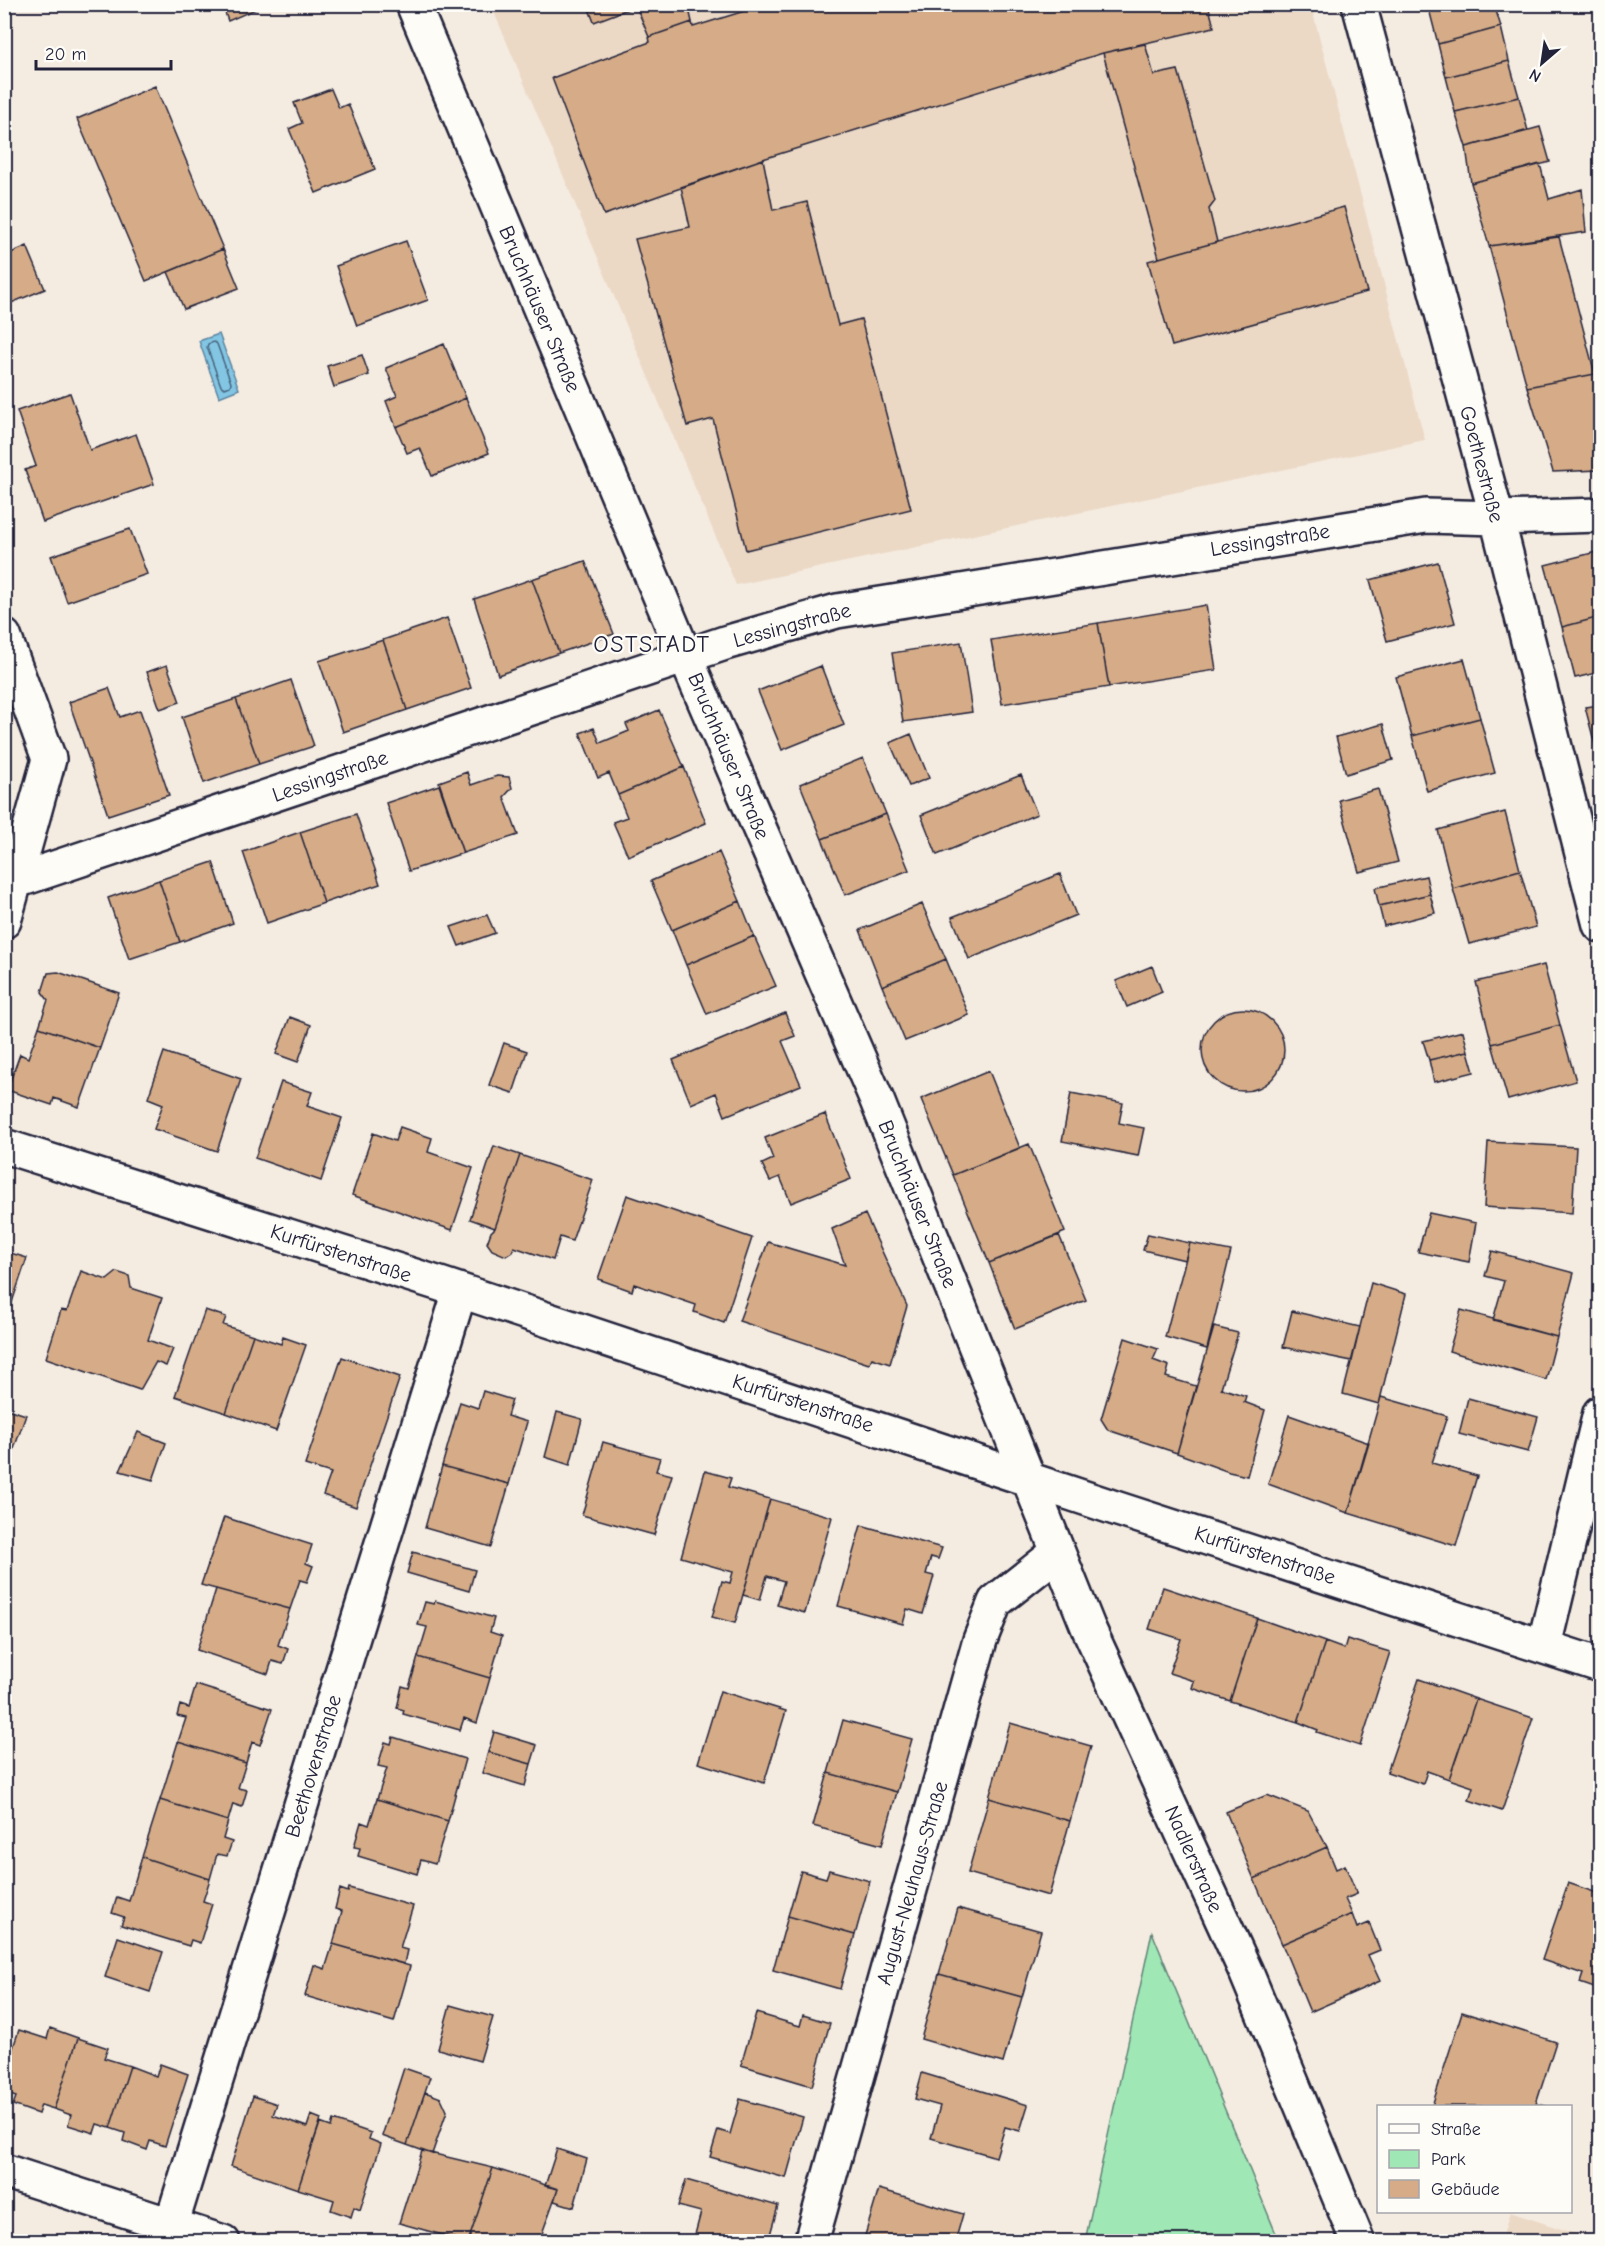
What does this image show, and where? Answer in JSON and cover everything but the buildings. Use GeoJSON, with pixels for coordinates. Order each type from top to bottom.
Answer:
{"type":"FeatureCollection","features":[{"type":"Feature","properties":{"kind":"street","name":"Bruchhäuser Straße"},"geometry":{"type":"LineString","coordinates":[[413,4],[686,656],[876,1098],[1027,1477]]}},
{"type":"Feature","properties":{"kind":"street","name":"Goethestraße"},"geometry":{"type":"LineString","coordinates":[[1359,4],[1497,518],[1600,925]]}},
{"type":"Feature","properties":{"kind":"street","name":"Lessingstraße"},"geometry":{"type":"LineString","coordinates":[[16,881],[686,656],[837,610],[1426,516],[1497,518],[1600,515]]}},
{"type":"Feature","properties":{"kind":"street"},"geometry":{"type":"LineString","coordinates":[[4,636],[49,759],[4,921]]}},
{"type":"Feature","properties":{"kind":"street","name":"Kurfürstenstraße"},"geometry":{"type":"LineString","coordinates":[[4,1146],[460,1291],[1118,1509],[1600,1665]]}},
{"type":"Feature","properties":{"kind":"street","name":"Beethovenstraße"},"geometry":{"type":"LineString","coordinates":[[169,2233],[460,1291]]}},
{"type":"Feature","properties":{"kind":"street"},"geometry":{"type":"LineString","coordinates":[[1544,1646],[1600,1413]]}},
{"type":"Feature","properties":{"kind":"street","name":"Nadlerstraße"},"geometry":{"type":"LineString","coordinates":[[1027,1477],[1088,1627],[1246,1972],[1358,2241]]}},
{"type":"Feature","properties":{"kind":"street","name":"August-Neuhaus-Straße"},"geometry":{"type":"LineString","coordinates":[[811,2241],[980,1640],[995,1602],[1058,1552]]}},
{"type":"Feature","properties":{"kind":"street"},"geometry":{"type":"LineString","coordinates":[[4,2171],[169,2233],[223,2241]]}},
{"type":"Feature","properties":{"kind":"shaded area"},"geometry":{"type":"Polygon","coordinates":[[[491,5],[1311,5],[1425,440],[736,585],[491,5]]]}},
{"type":"Feature","properties":{"kind":"shaded area"},"geometry":{"type":"Polygon","coordinates":[[[1510,2213],[1513,2213],[1597,2241],[1501,2241],[1510,2213]]]}},
{"type":"Feature","properties":{"kind":"green space"},"geometry":{"type":"Polygon","coordinates":[[[1152,1932],[1279,2241],[1085,2241],[1152,1932]]]}},
{"type":"Feature","properties":{"kind":"water"},"geometry":{"type":"Polygon","coordinates":[[[219,334],[239,389],[219,397],[199,341],[219,334]]]}},
{"type":"Feature","properties":{"kind":"district","name":"OSTSTADT"},"geometry":{"type":"Point","coordinates":[652,644]}}]}
